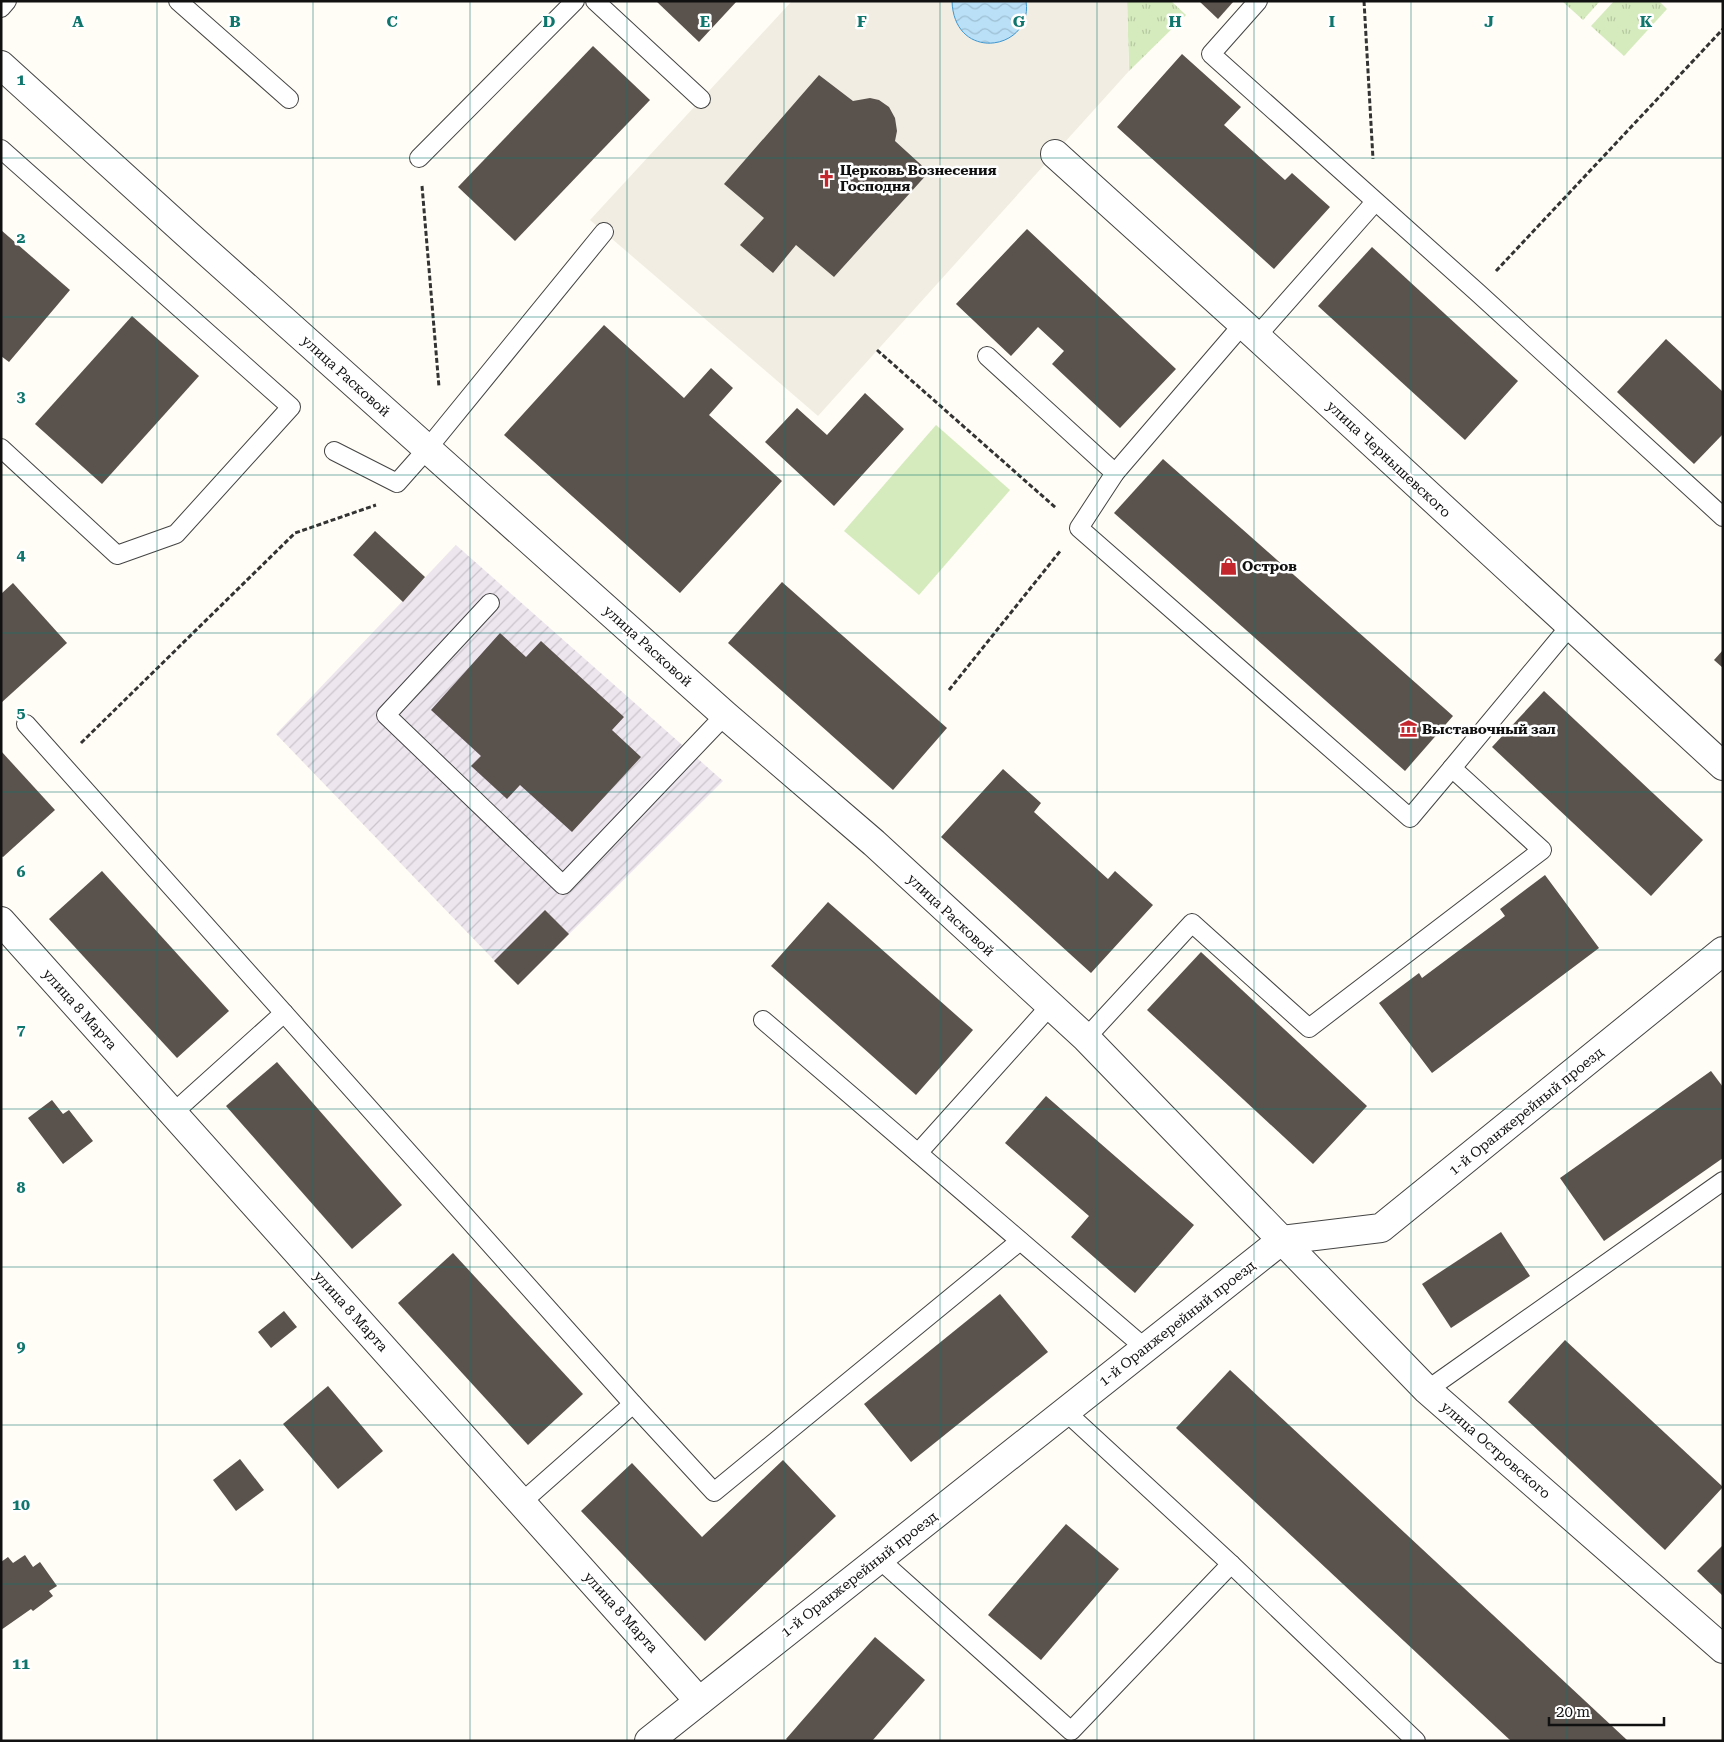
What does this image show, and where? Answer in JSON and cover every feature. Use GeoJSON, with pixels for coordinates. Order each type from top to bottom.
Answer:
{"type":"FeatureCollection","features":[{"type":"Feature","properties":{"kind":"street","name":"улица Расковой"},"geometry":{"type":"LineString","coordinates":[[1,66],[187,234],[435,439],[458,477],[725,715],[874,844],[1086,1038],[1282,1240]]}},
{"type":"Feature","properties":{"kind":"street","name":"улица Чернышевского"},"geometry":{"type":"LineString","coordinates":[[1054,154],[1250,330],[1723,766]]}},
{"type":"Feature","properties":{"kind":"street","name":"улица 8 Марта"},"geometry":{"type":"LineString","coordinates":[[1,921],[699,1701]]}},
{"type":"Feature","properties":{"kind":"street","name":"1-й Оранжерейный проезд"},"geometry":{"type":"LineString","coordinates":[[649,1741],[1282,1240],[1381,1228],[1723,952]]}},
{"type":"Feature","properties":{"kind":"street","name":"улица Островского"},"geometry":{"type":"LineString","coordinates":[[1282,1240],[1427,1390],[1723,1648]]}},
{"type":"Feature","properties":{"kind":"lane"},"geometry":{"type":"LineString","coordinates":[[1,8],[7,1]]}},
{"type":"Feature","properties":{"kind":"lane"},"geometry":{"type":"LineString","coordinates":[[178,1],[289,99]]}},
{"type":"Feature","properties":{"kind":"lane"},"geometry":{"type":"LineString","coordinates":[[419,158],[575,1]]}},
{"type":"Feature","properties":{"kind":"lane"},"geometry":{"type":"LineString","coordinates":[[595,1],[701,99]]}},
{"type":"Feature","properties":{"kind":"lane"},"geometry":{"type":"LineString","coordinates":[[1258,1],[1211,54],[1477,292],[1723,517]]}},
{"type":"Feature","properties":{"kind":"lane"},"geometry":{"type":"LineString","coordinates":[[1,149],[291,407],[176,534],[117,555],[1,448]]}},
{"type":"Feature","properties":{"kind":"lane"},"geometry":{"type":"LineString","coordinates":[[1375,202],[1250,330],[1115,473],[1079,528],[1410,818],[1570,626]]}},
{"type":"Feature","properties":{"kind":"lane"},"geometry":{"type":"LineString","coordinates":[[334,451],[397,483],[604,232]]}},
{"type":"Feature","properties":{"kind":"lane"},"geometry":{"type":"LineString","coordinates":[[987,356],[1115,473]]}},
{"type":"Feature","properties":{"kind":"lane"},"geometry":{"type":"LineString","coordinates":[[490,603],[386,715],[563,884],[725,715]]}},
{"type":"Feature","properties":{"kind":"lane"},"geometry":{"type":"LineString","coordinates":[[26,724],[633,1404],[714,1492],[1020,1241]]}},
{"type":"Feature","properties":{"kind":"lane"},"geometry":{"type":"LineString","coordinates":[[1086,1038],[1192,922],[1309,1028],[1542,850],[1452,768]]}},
{"type":"Feature","properties":{"kind":"lane"},"geometry":{"type":"LineString","coordinates":[[918,1153],[1050,1006]]}},
{"type":"Feature","properties":{"kind":"lane"},"geometry":{"type":"LineString","coordinates":[[173,1113],[284,1013]]}},
{"type":"Feature","properties":{"kind":"lane"},"geometry":{"type":"LineString","coordinates":[[763,1020],[1144,1348]]}},
{"type":"Feature","properties":{"kind":"lane"},"geometry":{"type":"LineString","coordinates":[[1427,1390],[1723,1181]]}},
{"type":"Feature","properties":{"kind":"lane"},"geometry":{"type":"LineString","coordinates":[[522,1502],[633,1404]]}},
{"type":"Feature","properties":{"kind":"lane"},"geometry":{"type":"LineString","coordinates":[[1065,1411],[1231,1564],[1416,1741]]}},
{"type":"Feature","properties":{"kind":"lane"},"geometry":{"type":"LineString","coordinates":[[879,1559],[1071,1731],[1231,1564]]}},
{"type":"Feature","properties":{"kind":"path"},"geometry":{"type":"LineString","coordinates":[[1364,1],[1375,202]]}},
{"type":"Feature","properties":{"kind":"path"},"geometry":{"type":"LineString","coordinates":[[1477,292],[1723,29]]}},
{"type":"Feature","properties":{"kind":"path"},"geometry":{"type":"LineString","coordinates":[[419,158],[435,439]]}},
{"type":"Feature","properties":{"kind":"path"},"geometry":{"type":"LineString","coordinates":[[876,350],[1079,528],[949,690]]}},
{"type":"Feature","properties":{"kind":"path"},"geometry":{"type":"LineString","coordinates":[[61,763],[294,533],[376,505]]}},
{"type":"Feature","properties":{"kind":"shaded area"},"geometry":{"type":"Polygon","coordinates":[[[792,1],[1127,1],[1129,71],[818,416],[590,220],[792,1]]]}},
{"type":"Feature","properties":{"kind":"shaded area"},"geometry":{"type":"Polygon","coordinates":[[[456,545],[723,781],[518,985],[276,734],[456,545]]]}},
{"type":"Feature","properties":{"kind":"green space"},"geometry":{"type":"Polygon","coordinates":[[[1127,1],[1171,1],[1186,15],[1129,71],[1127,1]]]}},
{"type":"Feature","properties":{"kind":"green space"},"geometry":{"type":"Polygon","coordinates":[[[1562,1],[1600,1],[1583,20],[1562,1]]]}},
{"type":"Feature","properties":{"kind":"green space"},"geometry":{"type":"Polygon","coordinates":[[[1614,1],[1659,1],[1667,9],[1624,56],[1591,26],[1614,1]]]}},
{"type":"Feature","properties":{"kind":"green space"},"geometry":{"type":"Polygon","coordinates":[[[936,425],[1010,490],[919,595],[844,531],[936,425]]]}},
{"type":"Feature","properties":{"kind":"water"},"geometry":{"type":"Polygon","coordinates":[[[952,1],[1026,1],[1025,18],[1018,31],[1007,39],[993,43],[978,42],[966,34],[956,21],[952,1]]]}},
{"type":"Feature","properties":{"kind":"building"},"geometry":{"type":"Polygon","coordinates":[[[656,1],[737,1],[699,42],[656,1]]]}},
{"type":"Feature","properties":{"kind":"building"},"geometry":{"type":"Polygon","coordinates":[[[1199,1],[1234,1],[1218,19],[1199,1]]]}},
{"type":"Feature","properties":{"kind":"building"},"geometry":{"type":"Polygon","coordinates":[[[593,46],[650,100],[515,241],[458,187],[593,46]]]}},
{"type":"Feature","properties":{"kind":"building"},"geometry":{"type":"Polygon","coordinates":[[[1182,54],[1241,107],[1224,125],[1285,180],[1292,173],[1330,207],[1274,269],[1117,127],[1182,54]]]}},
{"type":"Feature","properties":{"kind":"building","name":"Церковь Вознесения Господня"},"geometry":{"type":"Polygon","coordinates":[[[819,75],[853,101],[870,98],[879,100],[889,107],[895,118],[897,131],[895,141],[929,172],[834,277],[796,245],[773,273],[740,245],[764,218],[724,184],[819,75]]]}},
{"type":"Feature","properties":{"kind":"building"},"geometry":{"type":"Polygon","coordinates":[[[1027,229],[1176,369],[1120,428],[1052,364],[1064,351],[1038,327],[1011,356],[956,304],[1027,229]]]}},
{"type":"Feature","properties":{"kind":"building"},"geometry":{"type":"Polygon","coordinates":[[[1,230],[70,290],[9,362],[1,356],[1,230]]]}},
{"type":"Feature","properties":{"kind":"building"},"geometry":{"type":"Polygon","coordinates":[[[1372,247],[1518,381],[1465,440],[1318,306],[1372,247]]]}},
{"type":"Feature","properties":{"kind":"building"},"geometry":{"type":"Polygon","coordinates":[[[132,316],[199,376],[102,484],[35,424],[132,316]]]}},
{"type":"Feature","properties":{"kind":"building"},"geometry":{"type":"Polygon","coordinates":[[[604,325],[684,398],[711,368],[733,388],[709,415],[782,481],[680,593],[504,435],[604,325]]]}},
{"type":"Feature","properties":{"kind":"building"},"geometry":{"type":"Polygon","coordinates":[[[1666,339],[1723,392],[1723,434],[1694,464],[1617,392],[1666,339]]]}},
{"type":"Feature","properties":{"kind":"building"},"geometry":{"type":"Polygon","coordinates":[[[865,393],[904,429],[834,506],[765,442],[797,408],[827,435],[865,393]]]}},
{"type":"Feature","properties":{"kind":"building"},"geometry":{"type":"Polygon","coordinates":[[[1163,459],[1453,716],[1405,771],[1114,513],[1163,459]]]}},
{"type":"Feature","properties":{"kind":"building"},"geometry":{"type":"Polygon","coordinates":[[[375,531],[425,577],[403,602],[353,555],[375,531]]]}},
{"type":"Feature","properties":{"kind":"building"},"geometry":{"type":"Polygon","coordinates":[[[782,582],[947,728],[893,790],[728,643],[782,582]]]}},
{"type":"Feature","properties":{"kind":"building"},"geometry":{"type":"Polygon","coordinates":[[[13,583],[67,643],[1,703],[1,594],[13,583]]]}},
{"type":"Feature","properties":{"kind":"building"},"geometry":{"type":"Polygon","coordinates":[[[500,633],[526,657],[541,641],[624,717],[612,730],[641,757],[572,832],[520,785],[507,799],[471,766],[481,756],[431,710],[500,633]]]}},
{"type":"Feature","properties":{"kind":"building"},"geometry":{"type":"Polygon","coordinates":[[[1723,650],[1723,668],[1714,660],[1723,650]]]}},
{"type":"Feature","properties":{"kind":"building"},"geometry":{"type":"Polygon","coordinates":[[[1544,691],[1703,840],[1651,896],[1492,747],[1544,691]]]}},
{"type":"Feature","properties":{"kind":"building"},"geometry":{"type":"Polygon","coordinates":[[[1,751],[55,810],[3,857],[1,856],[1,751]]]}},
{"type":"Feature","properties":{"kind":"building"},"geometry":{"type":"Polygon","coordinates":[[[1003,769],[1041,803],[1034,812],[1108,879],[1115,871],[1153,905],[1091,973],[941,837],[1003,769]]]}},
{"type":"Feature","properties":{"kind":"building"},"geometry":{"type":"Polygon","coordinates":[[[102,871],[229,1011],[177,1058],[49,919],[102,871]]]}},
{"type":"Feature","properties":{"kind":"building"},"geometry":{"type":"Polygon","coordinates":[[[1545,875],[1599,948],[1432,1073],[1379,1003],[1419,973],[1422,978],[1505,916],[1500,909],[1545,875]]]}},
{"type":"Feature","properties":{"kind":"building"},"geometry":{"type":"Polygon","coordinates":[[[828,902],[973,1030],[916,1095],[771,966],[828,902]]]}},
{"type":"Feature","properties":{"kind":"building"},"geometry":{"type":"Polygon","coordinates":[[[545,910],[569,934],[518,985],[494,961],[545,910]]]}},
{"type":"Feature","properties":{"kind":"building"},"geometry":{"type":"Polygon","coordinates":[[[1201,952],[1367,1106],[1313,1164],[1147,1010],[1201,952]]]}},
{"type":"Feature","properties":{"kind":"building"},"geometry":{"type":"Polygon","coordinates":[[[277,1062],[402,1205],[352,1249],[226,1106],[277,1062]]]}},
{"type":"Feature","properties":{"kind":"building"},"geometry":{"type":"Polygon","coordinates":[[[1711,1071],[1723,1087],[1723,1158],[1604,1241],[1560,1178],[1711,1071]]]}},
{"type":"Feature","properties":{"kind":"building"},"geometry":{"type":"Polygon","coordinates":[[[1046,1096],[1194,1225],[1135,1293],[1071,1237],[1089,1216],[1005,1143],[1046,1096]]]}},
{"type":"Feature","properties":{"kind":"building"},"geometry":{"type":"Polygon","coordinates":[[[52,1100],[63,1114],[69,1110],[93,1141],[63,1164],[28,1118],[52,1100]]]}},
{"type":"Feature","properties":{"kind":"building"},"geometry":{"type":"Polygon","coordinates":[[[1501,1232],[1530,1276],[1451,1328],[1422,1284],[1501,1232]]]}},
{"type":"Feature","properties":{"kind":"building"},"geometry":{"type":"Polygon","coordinates":[[[453,1253],[583,1394],[528,1445],[398,1303],[453,1253]]]}},
{"type":"Feature","properties":{"kind":"building"},"geometry":{"type":"Polygon","coordinates":[[[1000,1294],[1048,1352],[911,1462],[864,1404],[1000,1294]]]}},
{"type":"Feature","properties":{"kind":"building"},"geometry":{"type":"Polygon","coordinates":[[[284,1311],[297,1327],[271,1348],[258,1332],[284,1311]]]}},
{"type":"Feature","properties":{"kind":"building"},"geometry":{"type":"Polygon","coordinates":[[[1565,1340],[1723,1487],[1665,1550],[1508,1402],[1565,1340]]]}},
{"type":"Feature","properties":{"kind":"building"},"geometry":{"type":"Polygon","coordinates":[[[1230,1370],[1627,1740],[1511,1741],[1176,1428],[1230,1370]]]}},
{"type":"Feature","properties":{"kind":"building"},"geometry":{"type":"Polygon","coordinates":[[[328,1386],[383,1451],[338,1489],[283,1424],[328,1386]]]}},
{"type":"Feature","properties":{"kind":"building"},"geometry":{"type":"Polygon","coordinates":[[[240,1459],[264,1490],[236,1511],[213,1480],[240,1459]]]}},
{"type":"Feature","properties":{"kind":"building"},"geometry":{"type":"Polygon","coordinates":[[[783,1460],[836,1516],[705,1641],[581,1511],[632,1463],[702,1537],[783,1460]]]}},
{"type":"Feature","properties":{"kind":"building"},"geometry":{"type":"Polygon","coordinates":[[[1066,1524],[1119,1569],[1041,1660],[988,1615],[1066,1524]]]}},
{"type":"Feature","properties":{"kind":"building"},"geometry":{"type":"Polygon","coordinates":[[[1723,1545],[1723,1596],[1697,1571],[1723,1545]]]}},
{"type":"Feature","properties":{"kind":"building"},"geometry":{"type":"Polygon","coordinates":[[[25,1555],[33,1567],[40,1562],[57,1586],[49,1591],[53,1596],[33,1611],[31,1609],[1,1630],[1,1562],[8,1557],[13,1563],[25,1555]]]}},
{"type":"Feature","properties":{"kind":"building"},"geometry":{"type":"Polygon","coordinates":[[[875,1637],[925,1680],[872,1741],[788,1741],[786,1739],[875,1637]]]}},
{"type":"Feature","properties":{"kind":"place","name":"Церковь Вознесения Господня"},"geometry":{"type":"Point","coordinates":[826,178]}},
{"type":"Feature","properties":{"kind":"place","name":"Остров"},"geometry":{"type":"Point","coordinates":[1228,566]}},
{"type":"Feature","properties":{"kind":"place","name":"Выставочный зал"},"geometry":{"type":"Point","coordinates":[1408,729]}}]}
